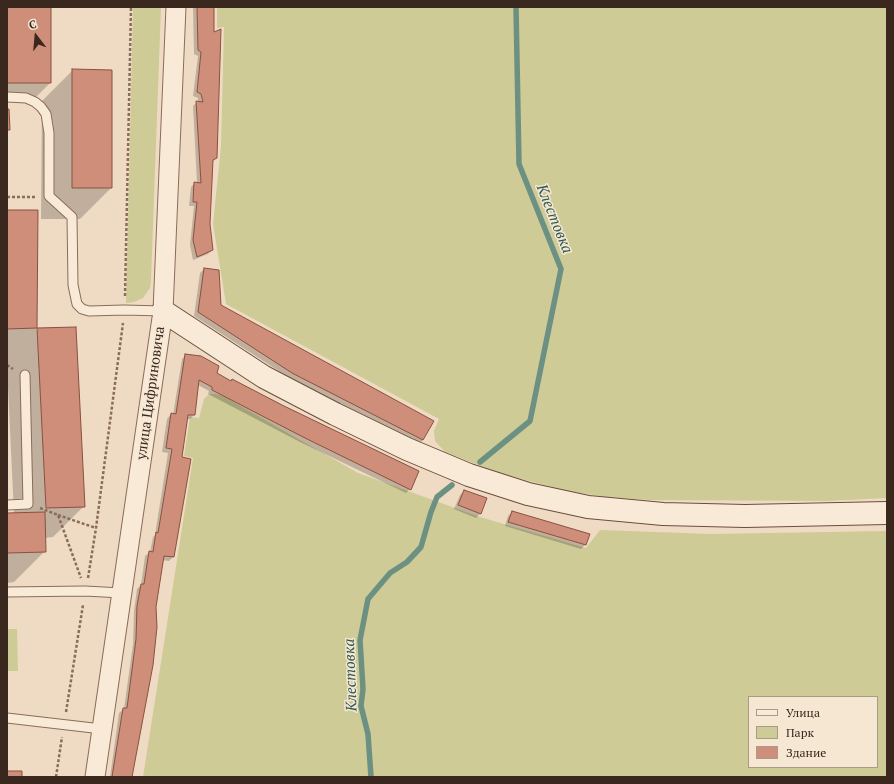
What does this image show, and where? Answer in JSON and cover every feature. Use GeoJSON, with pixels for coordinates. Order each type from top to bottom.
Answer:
{"type":"FeatureCollection","features":[{"type":"Feature","properties":{"kind":"street","name":"улица Цифриновича"},"geometry":{"type":"LineString","coordinates":[[95,777],[163,311],[176,7]]}},
{"type":"Feature","properties":{"kind":"street"},"geometry":{"type":"LineString","coordinates":[[163,311],[264,377],[335,414],[407,449],[469,475],[528,494],[588,508],[663,514],[745,516],[887,513]]}},
{"type":"Feature","properties":{"kind":"lane"},"geometry":{"type":"LineString","coordinates":[[7,97],[26,98],[35,102],[46,114],[49,133],[49,196],[72,217],[73,285],[77,304],[82,309],[89,311],[163,311]]}},
{"type":"Feature","properties":{"kind":"lane"},"geometry":{"type":"LineString","coordinates":[[7,505],[28,504],[25,375]]}},
{"type":"Feature","properties":{"kind":"lane"},"geometry":{"type":"LineString","coordinates":[[7,592],[85,591],[122,593]]}},
{"type":"Feature","properties":{"kind":"lane"},"geometry":{"type":"LineString","coordinates":[[7,718],[102,729]]}},
{"type":"Feature","properties":{"kind":"path"},"geometry":{"type":"LineString","coordinates":[[56,777],[96,528],[124,310],[131,7]]}},
{"type":"Feature","properties":{"kind":"path"},"geometry":{"type":"LineString","coordinates":[[7,197],[49,196]]}},
{"type":"Feature","properties":{"kind":"path"},"geometry":{"type":"LineString","coordinates":[[28,504],[96,528]]}},
{"type":"Feature","properties":{"kind":"path"},"geometry":{"type":"LineString","coordinates":[[58,515],[85,591]]}},
{"type":"Feature","properties":{"kind":"green space"},"geometry":{"type":"Polygon","coordinates":[[[133,7],[161,7],[151,280],[150,288],[143,298],[134,302],[126,303],[133,7]]]}},
{"type":"Feature","properties":{"kind":"green space"},"geometry":{"type":"Polygon","coordinates":[[[217,7],[887,7],[887,498],[828,501],[648,500],[606,497],[567,491],[499,473],[445,452],[435,441],[434,431],[439,419],[226,304],[213,224],[221,146],[224,27],[217,28],[217,7]]]}},
{"type":"Feature","properties":{"kind":"green space"},"geometry":{"type":"Polygon","coordinates":[[[209,394],[223,396],[358,473],[480,517],[586,548],[600,530],[710,534],[887,531],[887,777],[143,777],[193,458],[184,456],[190,417],[199,418],[204,399],[209,394]]]}},
{"type":"Feature","properties":{"kind":"green space"},"geometry":{"type":"Polygon","coordinates":[[[7,629],[17,629],[18,671],[7,671],[7,629]]]}},
{"type":"Feature","properties":{"kind":"building"},"geometry":{"type":"Polygon","coordinates":[[[7,7],[51,7],[51,83],[7,83],[7,7]]]}},
{"type":"Feature","properties":{"kind":"building"},"geometry":{"type":"Polygon","coordinates":[[[197,7],[214,7],[214,32],[221,29],[217,158],[213,160],[210,224],[213,250],[197,257],[193,240],[197,202],[193,202],[194,182],[201,183],[196,101],[203,102],[201,94],[197,92],[201,52],[198,50],[197,7]]]}},
{"type":"Feature","properties":{"kind":"building"},"geometry":{"type":"Polygon","coordinates":[[[72,69],[112,70],[112,188],[72,188],[72,69]]]}},
{"type":"Feature","properties":{"kind":"building"},"geometry":{"type":"Polygon","coordinates":[[[7,109],[9,109],[10,130],[7,130],[7,109]]]}},
{"type":"Feature","properties":{"kind":"building"},"geometry":{"type":"Polygon","coordinates":[[[7,210],[38,210],[37,328],[7,329],[7,210]]]}},
{"type":"Feature","properties":{"kind":"building"},"geometry":{"type":"Polygon","coordinates":[[[204,268],[219,270],[221,305],[434,421],[423,440],[292,373],[198,312],[204,268]]]}},
{"type":"Feature","properties":{"kind":"building"},"geometry":{"type":"Polygon","coordinates":[[[76,327],[85,507],[46,508],[37,328],[76,327]]]}},
{"type":"Feature","properties":{"kind":"building"},"geometry":{"type":"Polygon","coordinates":[[[185,354],[201,356],[219,366],[217,373],[231,381],[232,379],[284,406],[419,471],[411,490],[212,390],[212,387],[199,380],[195,415],[188,415],[182,457],[191,459],[174,557],[164,556],[156,607],[157,627],[153,665],[132,777],[112,777],[123,708],[127,708],[136,639],[137,606],[141,584],[144,584],[149,551],[153,552],[156,532],[158,533],[172,449],[166,448],[171,413],[176,414],[185,354]]]}},
{"type":"Feature","properties":{"kind":"building"},"geometry":{"type":"Polygon","coordinates":[[[464,490],[487,498],[481,514],[458,505],[464,490]]]}},
{"type":"Feature","properties":{"kind":"building"},"geometry":{"type":"Polygon","coordinates":[[[512,511],[590,534],[586,545],[508,522],[512,511]]]}},
{"type":"Feature","properties":{"kind":"building"},"geometry":{"type":"Polygon","coordinates":[[[45,512],[46,552],[7,553],[7,513],[45,512]]]}},
{"type":"Feature","properties":{"kind":"building"},"geometry":{"type":"Polygon","coordinates":[[[7,771],[22,771],[22,777],[7,777],[7,771]]]}},
{"type":"Feature","properties":{"kind":"waterway","name":"Клестовка"},"geometry":{"type":"LineString","coordinates":[[480,462],[530,421],[561,269],[519,164],[516,7]]}},
{"type":"Feature","properties":{"kind":"waterway","name":"Клестовка"},"geometry":{"type":"LineString","coordinates":[[371,777],[368,734],[361,706],[363,689],[360,640],[368,599],[390,573],[407,562],[421,547],[437,497],[452,485]]}}]}
